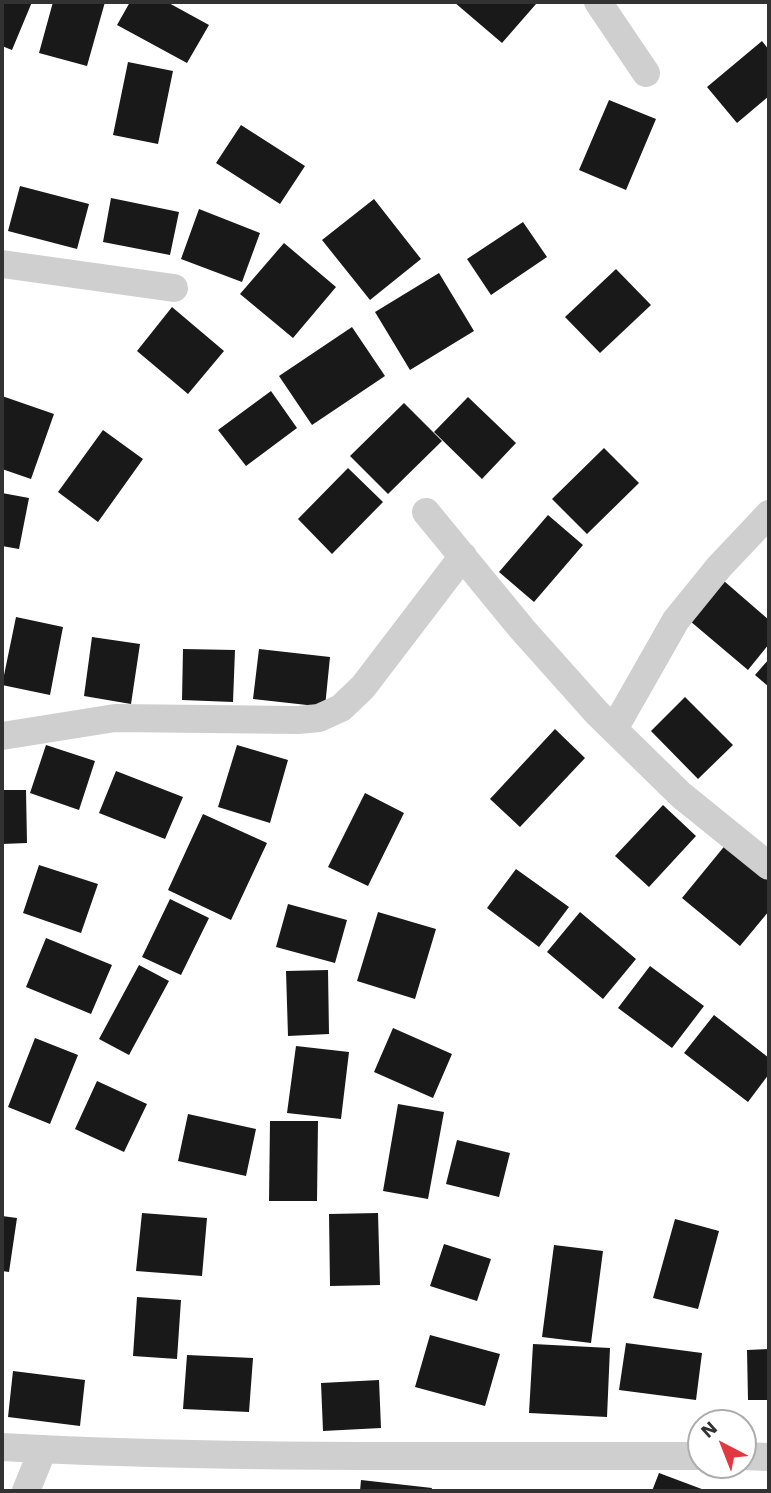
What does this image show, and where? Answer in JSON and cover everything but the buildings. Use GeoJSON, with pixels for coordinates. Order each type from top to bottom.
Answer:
{"type":"FeatureCollection","features":[{"type":"Feature","properties":{"kind":"street"},"geometry":{"type":"LineString","coordinates":[[598,2],[646,73]]}},
{"type":"Feature","properties":{"kind":"street"},"geometry":{"type":"LineString","coordinates":[[2,264],[174,288]]}},
{"type":"Feature","properties":{"kind":"street"},"geometry":{"type":"LineString","coordinates":[[426,512],[522,629],[614,729],[681,795],[769,866]]}},
{"type":"Feature","properties":{"kind":"street"},"geometry":{"type":"LineString","coordinates":[[614,729],[676,620],[719,567],[769,514]]}},
{"type":"Feature","properties":{"kind":"street"},"geometry":{"type":"LineString","coordinates":[[2,736],[115,718],[319,718],[341,708],[363,687],[463,556]]}},
{"type":"Feature","properties":{"kind":"street"},"geometry":{"type":"LineString","coordinates":[[2,1447],[329,1457],[687,1456]]}},
{"type":"Feature","properties":{"kind":"street"},"geometry":{"type":"LineString","coordinates":[[26,1491],[43,1450]]}}]}
